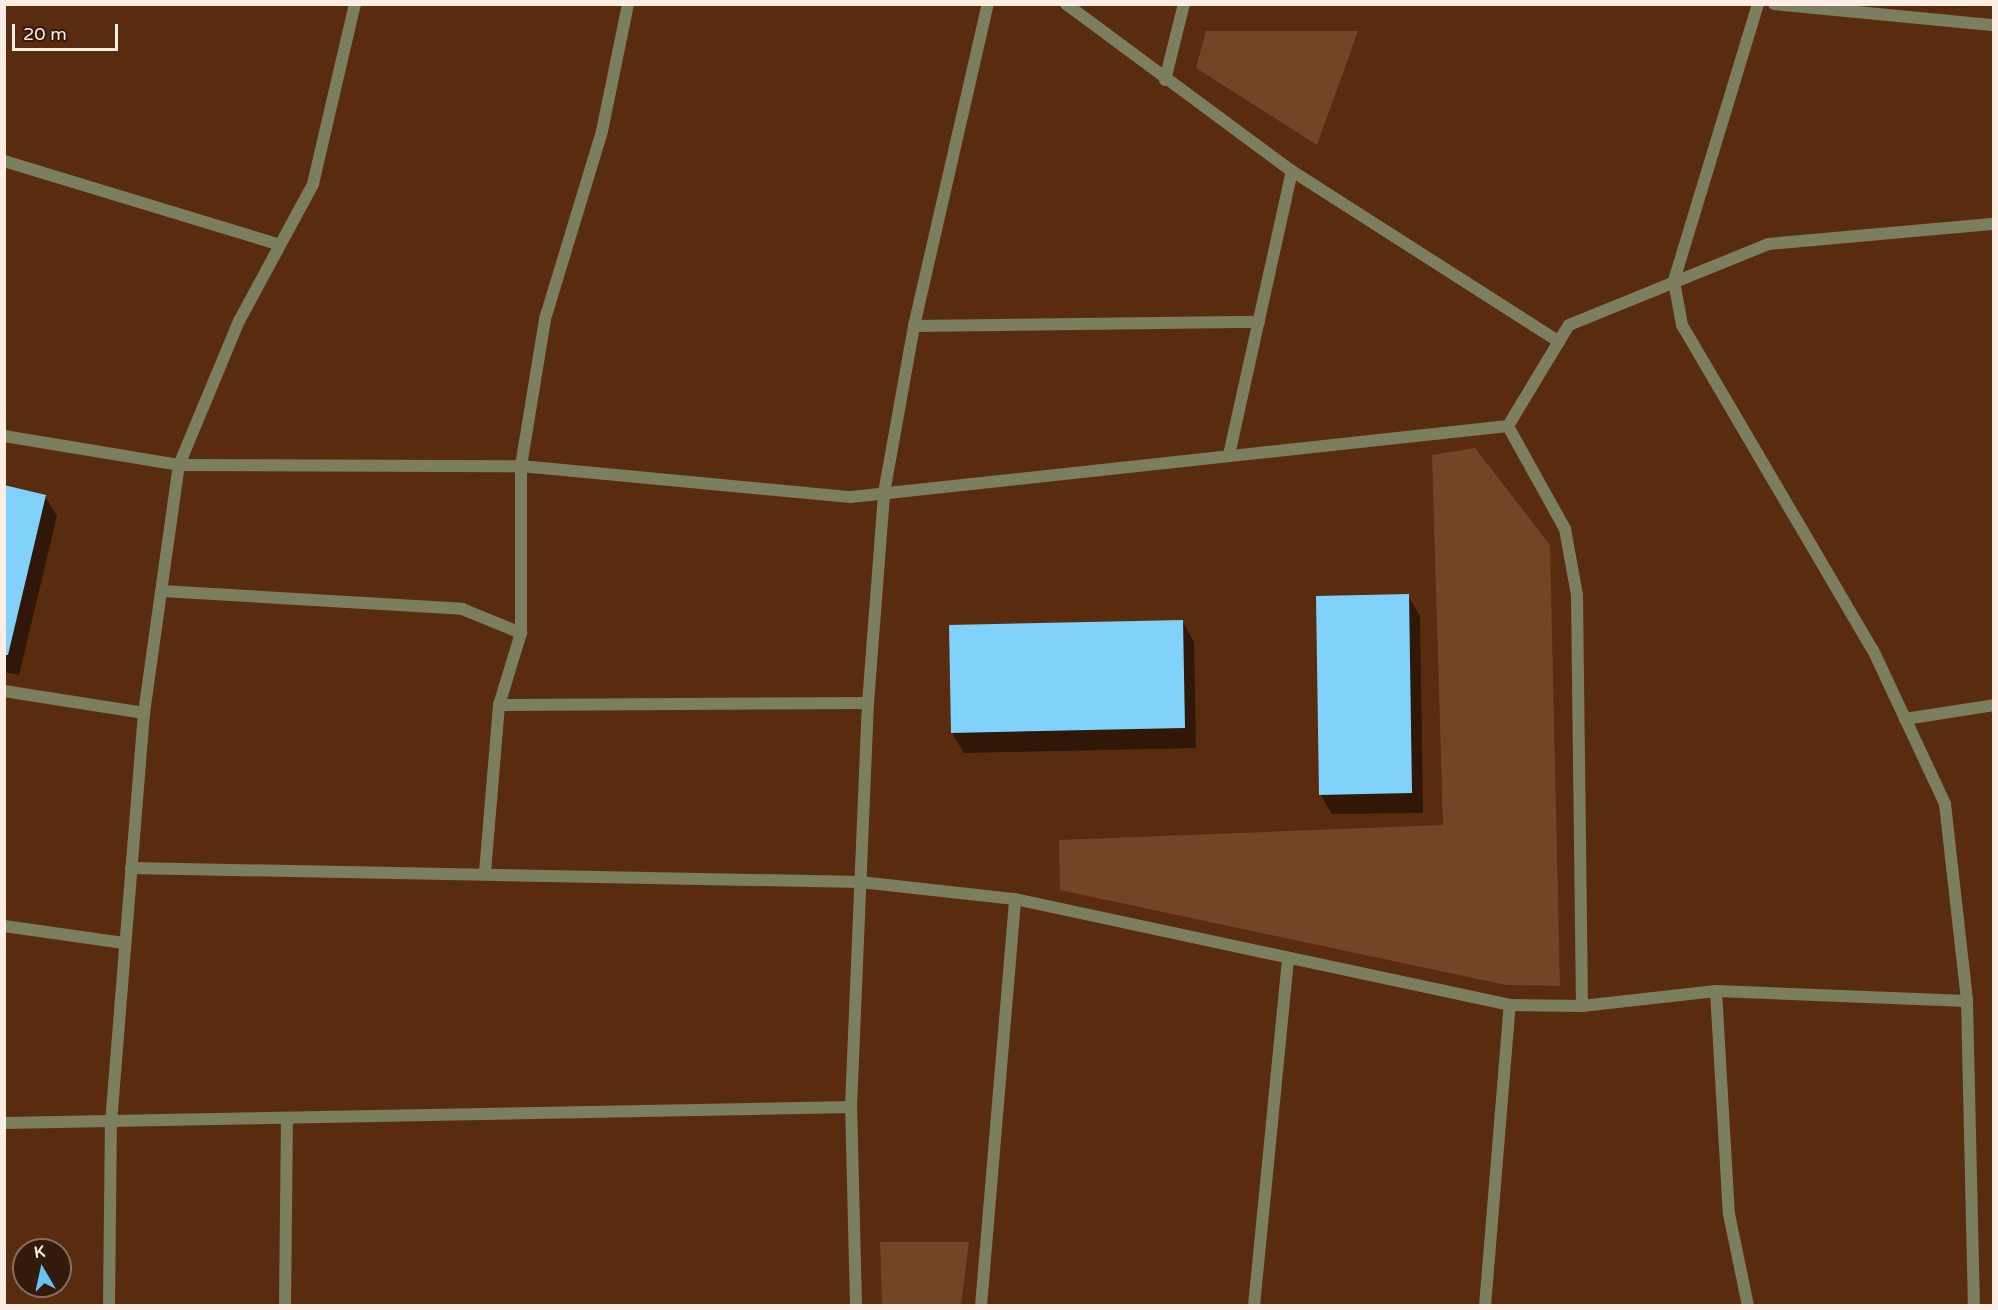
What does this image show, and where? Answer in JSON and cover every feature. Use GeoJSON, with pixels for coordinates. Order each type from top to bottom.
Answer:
{"type":"FeatureCollection","features":[{"type":"Feature","properties":{"kind":"street"},"geometry":{"type":"LineString","coordinates":[[109,1305],[111,1123],[130,868],[144,713],[179,465],[239,321],[313,184],[355,4]]}},
{"type":"Feature","properties":{"kind":"street"},"geometry":{"type":"LineString","coordinates":[[485,873],[499,705],[521,633],[521,466],[545,319],[602,131],[628,4]]}},
{"type":"Feature","properties":{"kind":"street"},"geometry":{"type":"LineString","coordinates":[[856,1305],[851,1107],[868,703],[884,493],[914,326],[988,4]]}},
{"type":"Feature","properties":{"kind":"street"},"geometry":{"type":"LineString","coordinates":[[1066,4],[1165,80],[1292,171],[1559,342]]}},
{"type":"Feature","properties":{"kind":"street"},"geometry":{"type":"LineString","coordinates":[[1165,80],[1184,4]]}},
{"type":"Feature","properties":{"kind":"street"},"geometry":{"type":"LineString","coordinates":[[1758,4],[1674,281],[1682,325],[1774,473],[1905,719],[1945,804],[1967,1001],[1974,1305]]}},
{"type":"Feature","properties":{"kind":"street"},"geometry":{"type":"LineString","coordinates":[[1774,4],[1994,25]]}},
{"type":"Feature","properties":{"kind":"street"},"geometry":{"type":"LineString","coordinates":[[4,161],[280,245]]}},
{"type":"Feature","properties":{"kind":"street"},"geometry":{"type":"LineString","coordinates":[[1229,455],[1292,171]]}},
{"type":"Feature","properties":{"kind":"street"},"geometry":{"type":"LineString","coordinates":[[1508,426],[1569,324],[1768,244],[1994,224]]}},
{"type":"Feature","properties":{"kind":"street"},"geometry":{"type":"LineString","coordinates":[[914,326],[1259,322]]}},
{"type":"Feature","properties":{"kind":"street"},"geometry":{"type":"LineString","coordinates":[[4,436],[179,465],[521,466],[851,497],[1508,426]]}},
{"type":"Feature","properties":{"kind":"street"},"geometry":{"type":"LineString","coordinates":[[1508,426],[1565,529],[1577,595],[1582,1006]]}},
{"type":"Feature","properties":{"kind":"street"},"geometry":{"type":"LineString","coordinates":[[162,591],[462,609],[521,633]]}},
{"type":"Feature","properties":{"kind":"street"},"geometry":{"type":"LineString","coordinates":[[4,691],[144,713]]}},
{"type":"Feature","properties":{"kind":"street"},"geometry":{"type":"LineString","coordinates":[[499,705],[868,703]]}},
{"type":"Feature","properties":{"kind":"street"},"geometry":{"type":"LineString","coordinates":[[1905,719],[1994,705]]}},
{"type":"Feature","properties":{"kind":"street"},"geometry":{"type":"LineString","coordinates":[[130,868],[485,873],[860,882],[1015,899],[1288,961],[1510,1005],[1582,1006],[1716,991],[1967,1001]]}},
{"type":"Feature","properties":{"kind":"street"},"geometry":{"type":"LineString","coordinates":[[981,1305],[1015,899]]}},
{"type":"Feature","properties":{"kind":"street"},"geometry":{"type":"LineString","coordinates":[[4,926],[124,943]]}},
{"type":"Feature","properties":{"kind":"street"},"geometry":{"type":"LineString","coordinates":[[1254,1305],[1288,961]]}},
{"type":"Feature","properties":{"kind":"street"},"geometry":{"type":"LineString","coordinates":[[1716,991],[1729,1214],[1748,1305]]}},
{"type":"Feature","properties":{"kind":"street"},"geometry":{"type":"LineString","coordinates":[[1485,1305],[1510,1005]]}},
{"type":"Feature","properties":{"kind":"street"},"geometry":{"type":"LineString","coordinates":[[4,1123],[111,1123],[851,1107]]}},
{"type":"Feature","properties":{"kind":"street"},"geometry":{"type":"LineString","coordinates":[[285,1305],[287,1119]]}},
{"type":"Feature","properties":{"kind":"shaded area"},"geometry":{"type":"Polygon","coordinates":[[[1206,31],[1358,31],[1317,145],[1196,68],[1206,31]]]}},
{"type":"Feature","properties":{"kind":"shaded area"},"geometry":{"type":"Polygon","coordinates":[[[1475,448],[1550,545],[1560,986],[1506,985],[1060,890],[1059,840],[1443,825],[1432,455],[1475,448]]]}},
{"type":"Feature","properties":{"kind":"shaded area"},"geometry":{"type":"Polygon","coordinates":[[[880,1242],[969,1242],[961,1305],[882,1305],[880,1242]]]}},
{"type":"Feature","properties":{"kind":"building"},"geometry":{"type":"Polygon","coordinates":[[[4,485],[46,495],[8,655],[4,655],[4,485]]]}},
{"type":"Feature","properties":{"kind":"building"},"geometry":{"type":"Polygon","coordinates":[[[1409,594],[1412,793],[1319,795],[1316,596],[1409,594]]]}},
{"type":"Feature","properties":{"kind":"building"},"geometry":{"type":"Polygon","coordinates":[[[1183,620],[1185,728],[951,733],[949,625],[1183,620]]]}}]}
